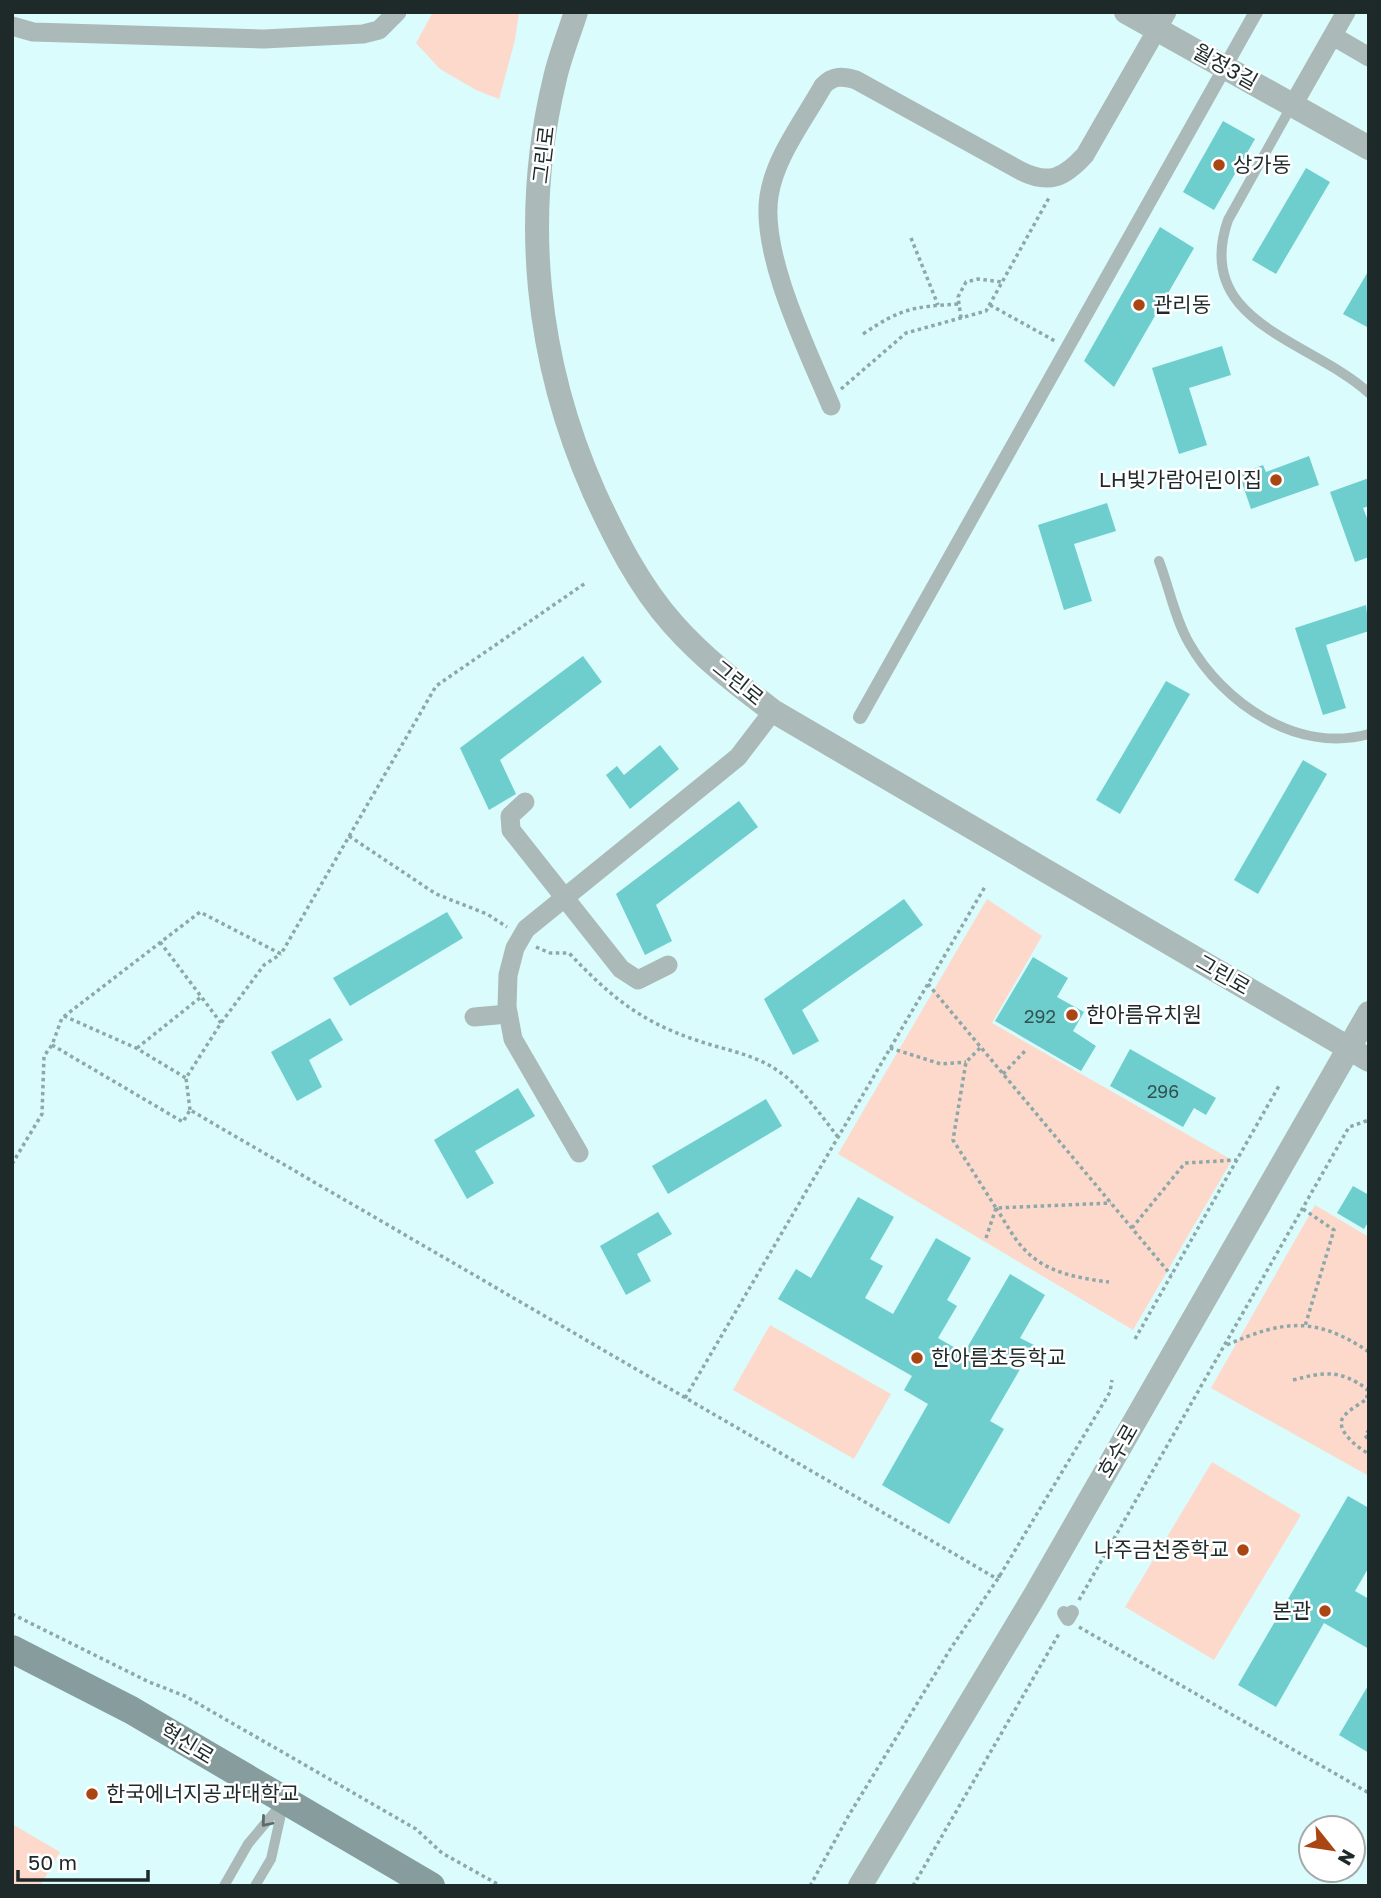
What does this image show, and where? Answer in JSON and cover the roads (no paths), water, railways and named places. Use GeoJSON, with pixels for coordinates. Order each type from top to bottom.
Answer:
{"type":"FeatureCollection","features":[{"type":"Feature","properties":{"kind":"main road","name":"혁신로"},"geometry":{"type":"LineString","coordinates":[[12,1649],[131,1710],[431,1886]]}},
{"type":"Feature","properties":{"kind":"street"},"geometry":{"type":"LineString","coordinates":[[12,26],[33,32],[264,39],[363,34],[379,30],[397,12]]}},
{"type":"Feature","properties":{"kind":"street","name":"그린로"},"geometry":{"type":"LineString","coordinates":[[576,12],[555,78],[543,144],[536,224],[540,302],[557,391],[579,458],[626,556],[649,593],[672,623],[698,650],[773,711],[1359,1054]]}},
{"type":"Feature","properties":{"kind":"street","name":"월정3길"},"geometry":{"type":"LineString","coordinates":[[1126,12],[1162,21],[1225,67],[1369,148]]}},
{"type":"Feature","properties":{"kind":"street"},"geometry":{"type":"LineString","coordinates":[[860,717],[1256,12]]}},
{"type":"Feature","properties":{"kind":"street"},"geometry":{"type":"LineString","coordinates":[[1293,105],[1346,12]]}},
{"type":"Feature","properties":{"kind":"street"},"geometry":{"type":"LineString","coordinates":[[830,402],[781,279],[768,217],[769,195],[779,164],[823,86],[829,80],[846,77],[856,80],[1020,171],[1043,179],[1057,177],[1073,168],[1085,155],[1162,21]]}},
{"type":"Feature","properties":{"kind":"street"},"geometry":{"type":"LineString","coordinates":[[1332,36],[1369,57]]}},
{"type":"Feature","properties":{"kind":"street"},"geometry":{"type":"LineString","coordinates":[[579,1153],[513,1038],[508,1014],[508,975],[515,948],[526,929],[563,897],[738,757],[773,711]]}},
{"type":"Feature","properties":{"kind":"street"},"geometry":{"type":"LineString","coordinates":[[525,802],[510,816],[511,830],[621,969],[638,980],[668,965]]}},
{"type":"Feature","properties":{"kind":"street","name":"호수로"},"geometry":{"type":"LineString","coordinates":[[860,1886],[1359,1054],[1369,1013]]}},
{"type":"Feature","properties":{"kind":"street"},"geometry":{"type":"LineString","coordinates":[[474,1017],[508,1014]]}},
{"type":"Feature","properties":{"kind":"lane"},"geometry":{"type":"LineString","coordinates":[[1293,105],[1228,220],[1223,234],[1221,270],[1237,303],[1250,316],[1336,368],[1369,393]]}},
{"type":"Feature","properties":{"kind":"lane"},"geometry":{"type":"LineString","coordinates":[[1159,561],[1187,639],[1225,690],[1267,719],[1304,735],[1333,739],[1369,734]]}},
{"type":"Feature","properties":{"kind":"lane"},"geometry":{"type":"LineString","coordinates":[[224,1886],[248,1844],[284,1801]]}},
{"type":"Feature","properties":{"kind":"lane"},"geometry":{"type":"LineString","coordinates":[[255,1886],[271,1859],[284,1801]]}},
{"type":"Feature","properties":{"kind":"place","name":"상가동"},"geometry":{"type":"Point","coordinates":[1219,165]}},
{"type":"Feature","properties":{"kind":"place","name":"관리동"},"geometry":{"type":"Point","coordinates":[1139,305]}},
{"type":"Feature","properties":{"kind":"place","name":"LH빛가람어린이집"},"geometry":{"type":"Point","coordinates":[1276,480]}},
{"type":"Feature","properties":{"kind":"place","name":"한아름유치원"},"geometry":{"type":"Point","coordinates":[1072,1015]}},
{"type":"Feature","properties":{"kind":"place","name":"한아름초등학교"},"geometry":{"type":"Point","coordinates":[917,1358]}},
{"type":"Feature","properties":{"kind":"place","name":"나주금천중학교"},"geometry":{"type":"Point","coordinates":[1243,1550]}},
{"type":"Feature","properties":{"kind":"place","name":"본관"},"geometry":{"type":"Point","coordinates":[1325,1611]}},
{"type":"Feature","properties":{"kind":"place","name":"한국에너지공과대학교"},"geometry":{"type":"Point","coordinates":[92,1794]}}]}
